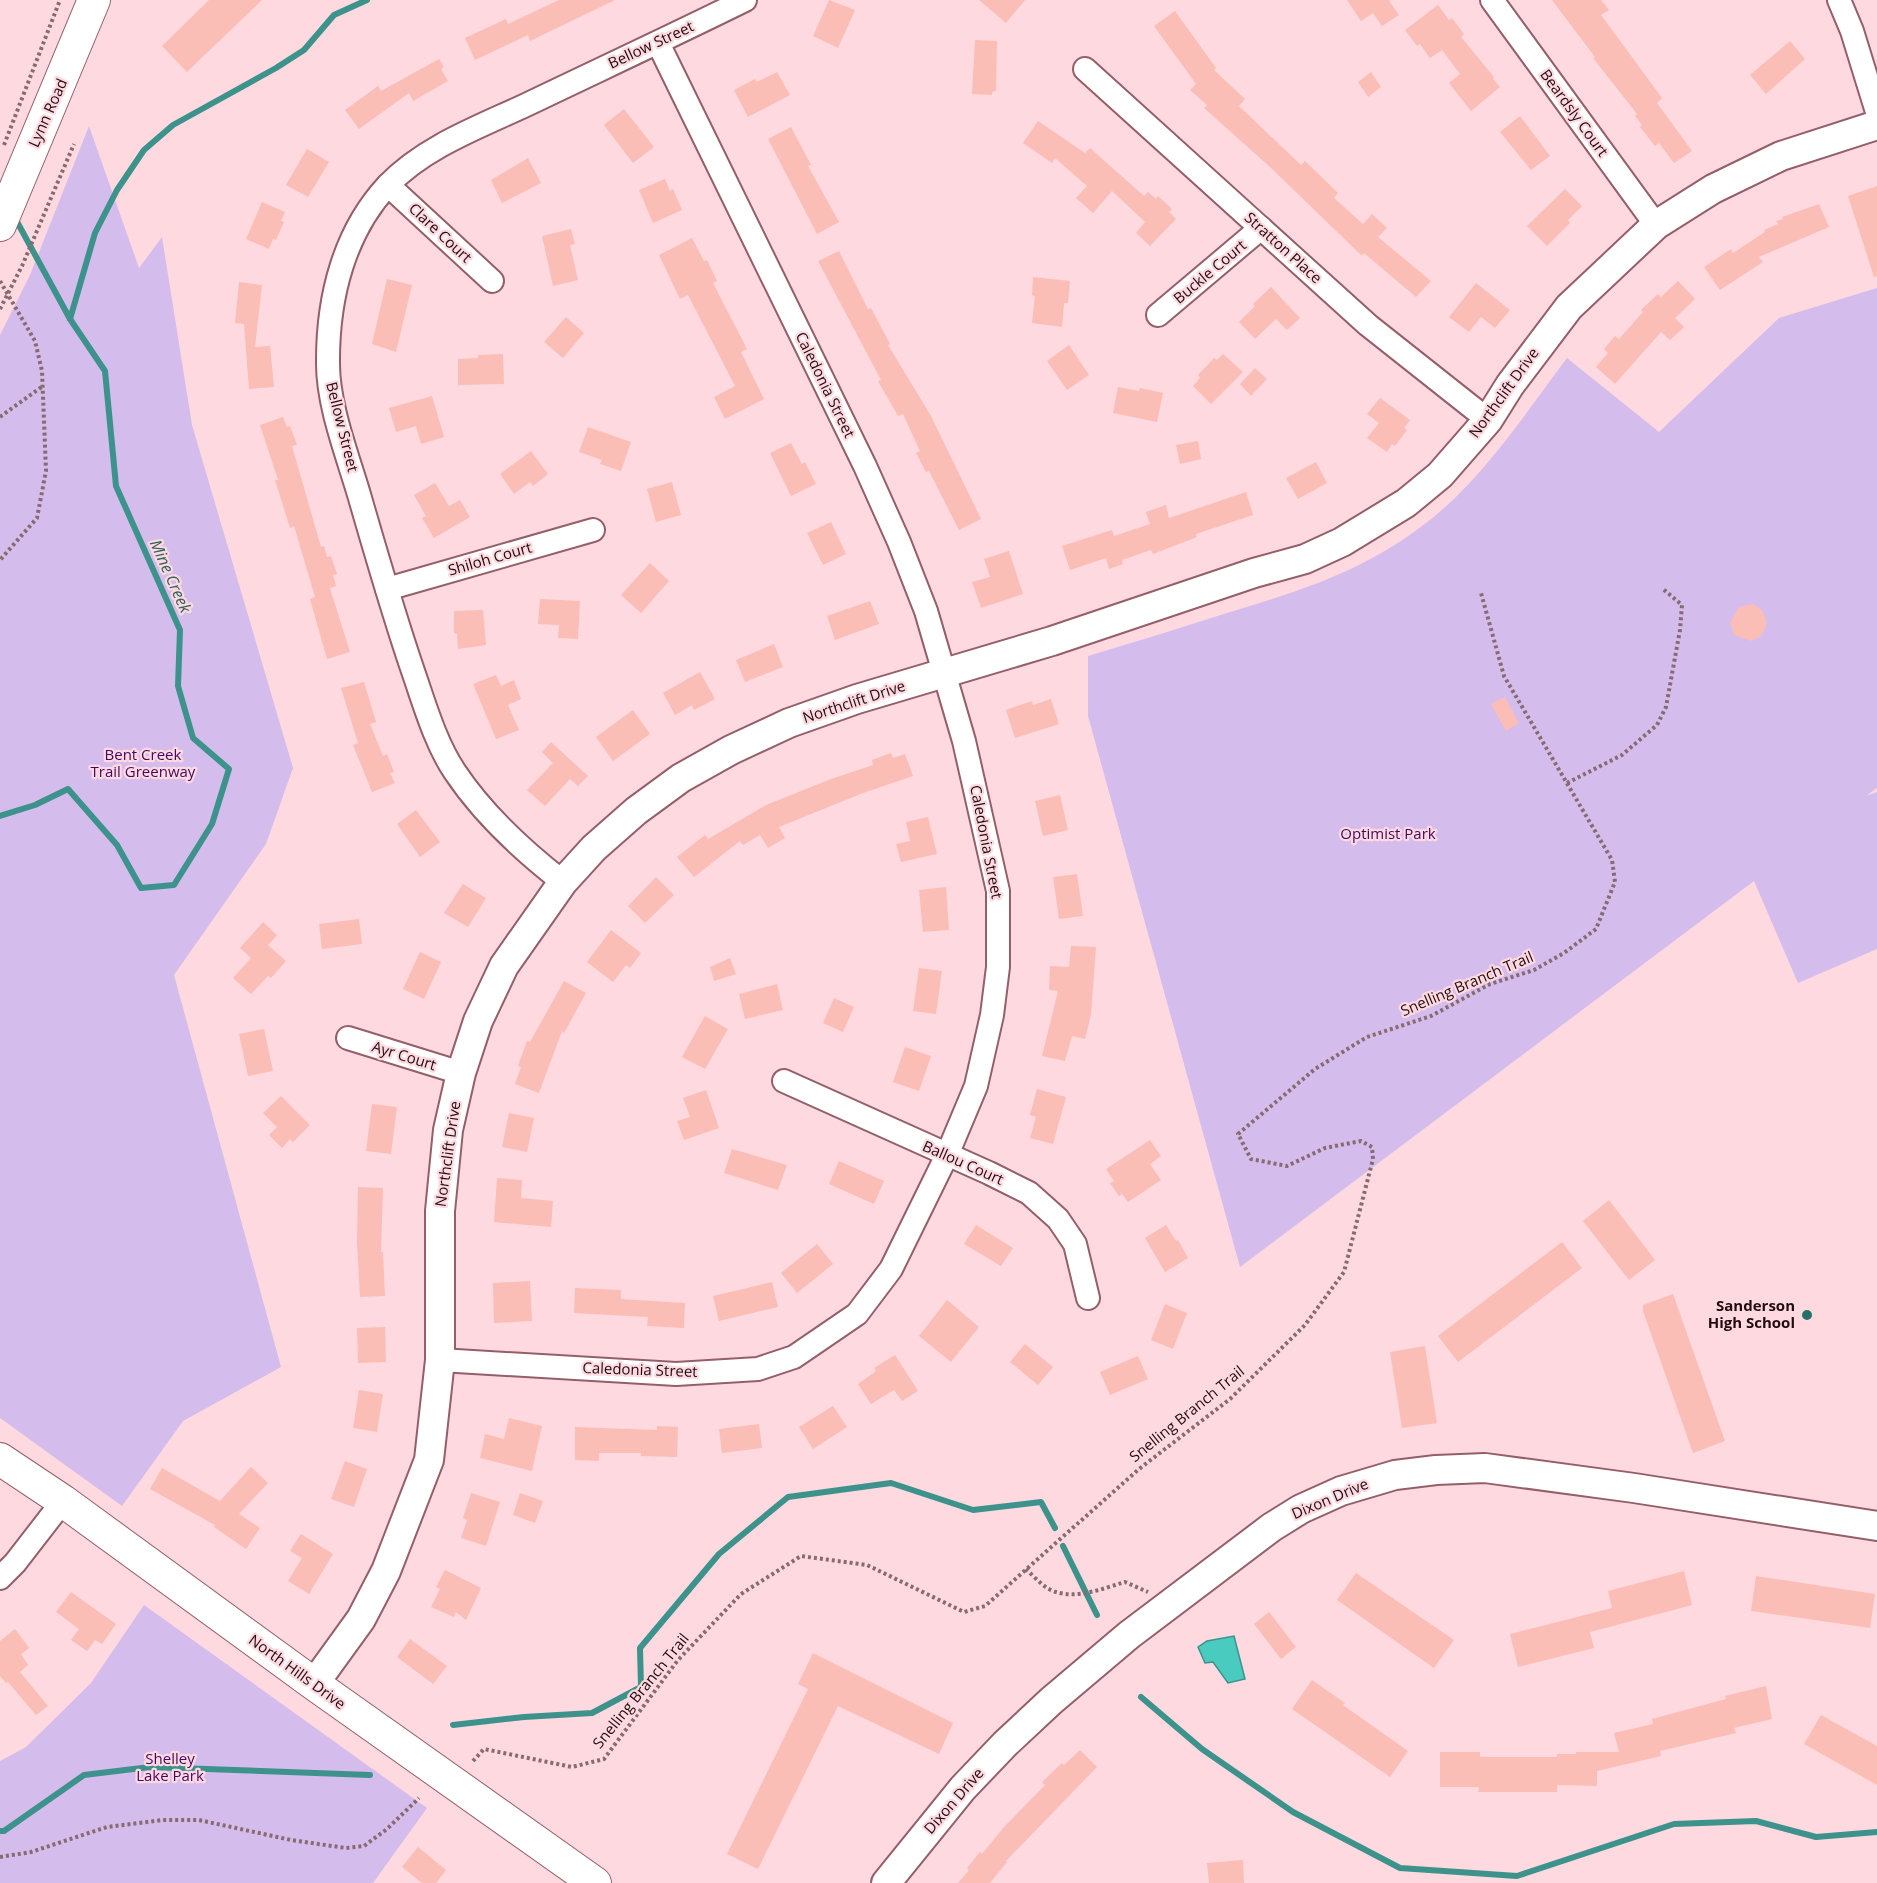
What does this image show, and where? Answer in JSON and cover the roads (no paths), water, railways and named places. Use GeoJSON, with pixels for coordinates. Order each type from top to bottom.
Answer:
{"type":"FeatureCollection","features":[{"type":"Feature","properties":{"kind":"main road","name":"Lynn Road"},"geometry":{"type":"LineString","coordinates":[[0,225],[94,0]]}},
{"type":"Feature","properties":{"kind":"main road","name":"North Hills Drive"},"geometry":{"type":"LineString","coordinates":[[0,1458],[595,1883]]}},
{"type":"Feature","properties":{"kind":"street","name":"Bellow Street"},"geometry":{"type":"LineString","coordinates":[[563,882],[521,847],[488,814],[454,771],[428,717],[387,589],[335,410],[327,364],[328,328],[337,280],[354,233],[388,185],[421,158],[468,132],[745,0]]}},
{"type":"Feature","properties":{"kind":"street","name":"Beardsly Court"},"geometry":{"type":"LineString","coordinates":[[1492,0],[1656,225]]}},
{"type":"Feature","properties":{"kind":"street"},"geometry":{"type":"LineString","coordinates":[[1839,0],[1852,31],[1877,112]]}},
{"type":"Feature","properties":{"kind":"street","name":"Caledonia Street"},"geometry":{"type":"LineString","coordinates":[[440,1360],[676,1374],[758,1369],[794,1357],[857,1314],[891,1269],[947,1155],[976,1086],[992,1015],[998,967],[998,891],[980,805],[926,611],[899,542],[860,455],[658,43]]}},
{"type":"Feature","properties":{"kind":"street","name":"Stratton Place"},"geometry":{"type":"LineString","coordinates":[[1085,69],[1368,325],[1488,420]]}},
{"type":"Feature","properties":{"kind":"street","name":"Northclift Drive"},"geometry":{"type":"LineString","coordinates":[[314,1684],[361,1619],[386,1571],[429,1460],[440,1360],[440,1211],[448,1130],[461,1073],[478,1021],[504,966],[563,882],[594,848],[636,811],[681,778],[731,750],[789,723],[857,699],[1052,641],[1254,573],[1305,559],[1342,542],[1406,502],[1440,475],[1488,420],[1523,367],[1569,308],[1656,225],[1713,189],[1781,156],[1877,125]]}},
{"type":"Feature","properties":{"kind":"street","name":"Clare Court"},"geometry":{"type":"LineString","coordinates":[[388,185],[492,281]]}},
{"type":"Feature","properties":{"kind":"street","name":"Buckle Court"},"geometry":{"type":"LineString","coordinates":[[1158,315],[1261,228]]}},
{"type":"Feature","properties":{"kind":"street","name":"Shiloh Court"},"geometry":{"type":"LineString","coordinates":[[387,589],[593,530]]}},
{"type":"Feature","properties":{"kind":"street","name":"Ayr Court"},"geometry":{"type":"LineString","coordinates":[[348,1038],[461,1073]]}},
{"type":"Feature","properties":{"kind":"street","name":"Ballou Court"},"geometry":{"type":"LineString","coordinates":[[784,1081],[1029,1193],[1058,1219],[1075,1244],[1088,1298]]}},
{"type":"Feature","properties":{"kind":"street","name":"Dixon Drive"},"geometry":{"type":"LineString","coordinates":[[886,1883],[948,1806],[1005,1744],[1051,1701],[1163,1609],[1272,1527],[1301,1509],[1341,1491],[1405,1473],[1485,1468],[1634,1488],[1877,1526]]}},
{"type":"Feature","properties":{"kind":"street"},"geometry":{"type":"LineString","coordinates":[[0,1578],[15,1563],[63,1501]]}},
{"type":"Feature","properties":{"kind":"water"},"geometry":{"type":"Polygon","coordinates":[[[1234,1636],[1245,1679],[1228,1683],[1213,1662],[1205,1663],[1198,1647],[1207,1641],[1234,1636]]]}},
{"type":"Feature","properties":{"kind":"waterway"},"geometry":{"type":"LineString","coordinates":[[70,319],[95,233],[117,190],[144,150],[173,125],[304,50],[334,15],[367,0]]}},
{"type":"Feature","properties":{"kind":"waterway","name":"Mine Creek"},"geometry":{"type":"LineString","coordinates":[[0,816],[35,805],[68,789],[117,845],[141,888],[174,885],[212,824],[229,769],[193,738],[178,686],[180,630],[116,486],[105,371],[70,319],[15,218]]}},
{"type":"Feature","properties":{"kind":"waterway"},"geometry":{"type":"LineString","coordinates":[[453,1725],[524,1717],[592,1713],[641,1687],[640,1648],[719,1554],[788,1497],[891,1483],[973,1510],[1041,1502],[1055,1528]]}},
{"type":"Feature","properties":{"kind":"waterway"},"geometry":{"type":"LineString","coordinates":[[1063,1546],[1097,1615]]}},
{"type":"Feature","properties":{"kind":"waterway"},"geometry":{"type":"LineString","coordinates":[[1141,1697],[1202,1749],[1293,1812],[1400,1868],[1517,1876],[1674,1824],[1756,1821],[1816,1837],[1877,1832]]}},
{"type":"Feature","properties":{"kind":"waterway"},"geometry":{"type":"LineString","coordinates":[[0,1831],[4,1831],[84,1775],[150,1767],[370,1775]]}},
{"type":"Feature","properties":{"kind":"place","name":"Sanderson High School"},"geometry":{"type":"Point","coordinates":[1807,1315]}},
{"type":"Feature","properties":{"kind":"park label","name":"Bent Creek Trail Greenway"},"geometry":{"type":"Point","coordinates":[143,764]}},
{"type":"Feature","properties":{"kind":"park label","name":"Optimist Park"},"geometry":{"type":"Point","coordinates":[1388,834]}},
{"type":"Feature","properties":{"kind":"park label","name":"Shelley Lake Park"},"geometry":{"type":"Point","coordinates":[170,1768]}}]}
